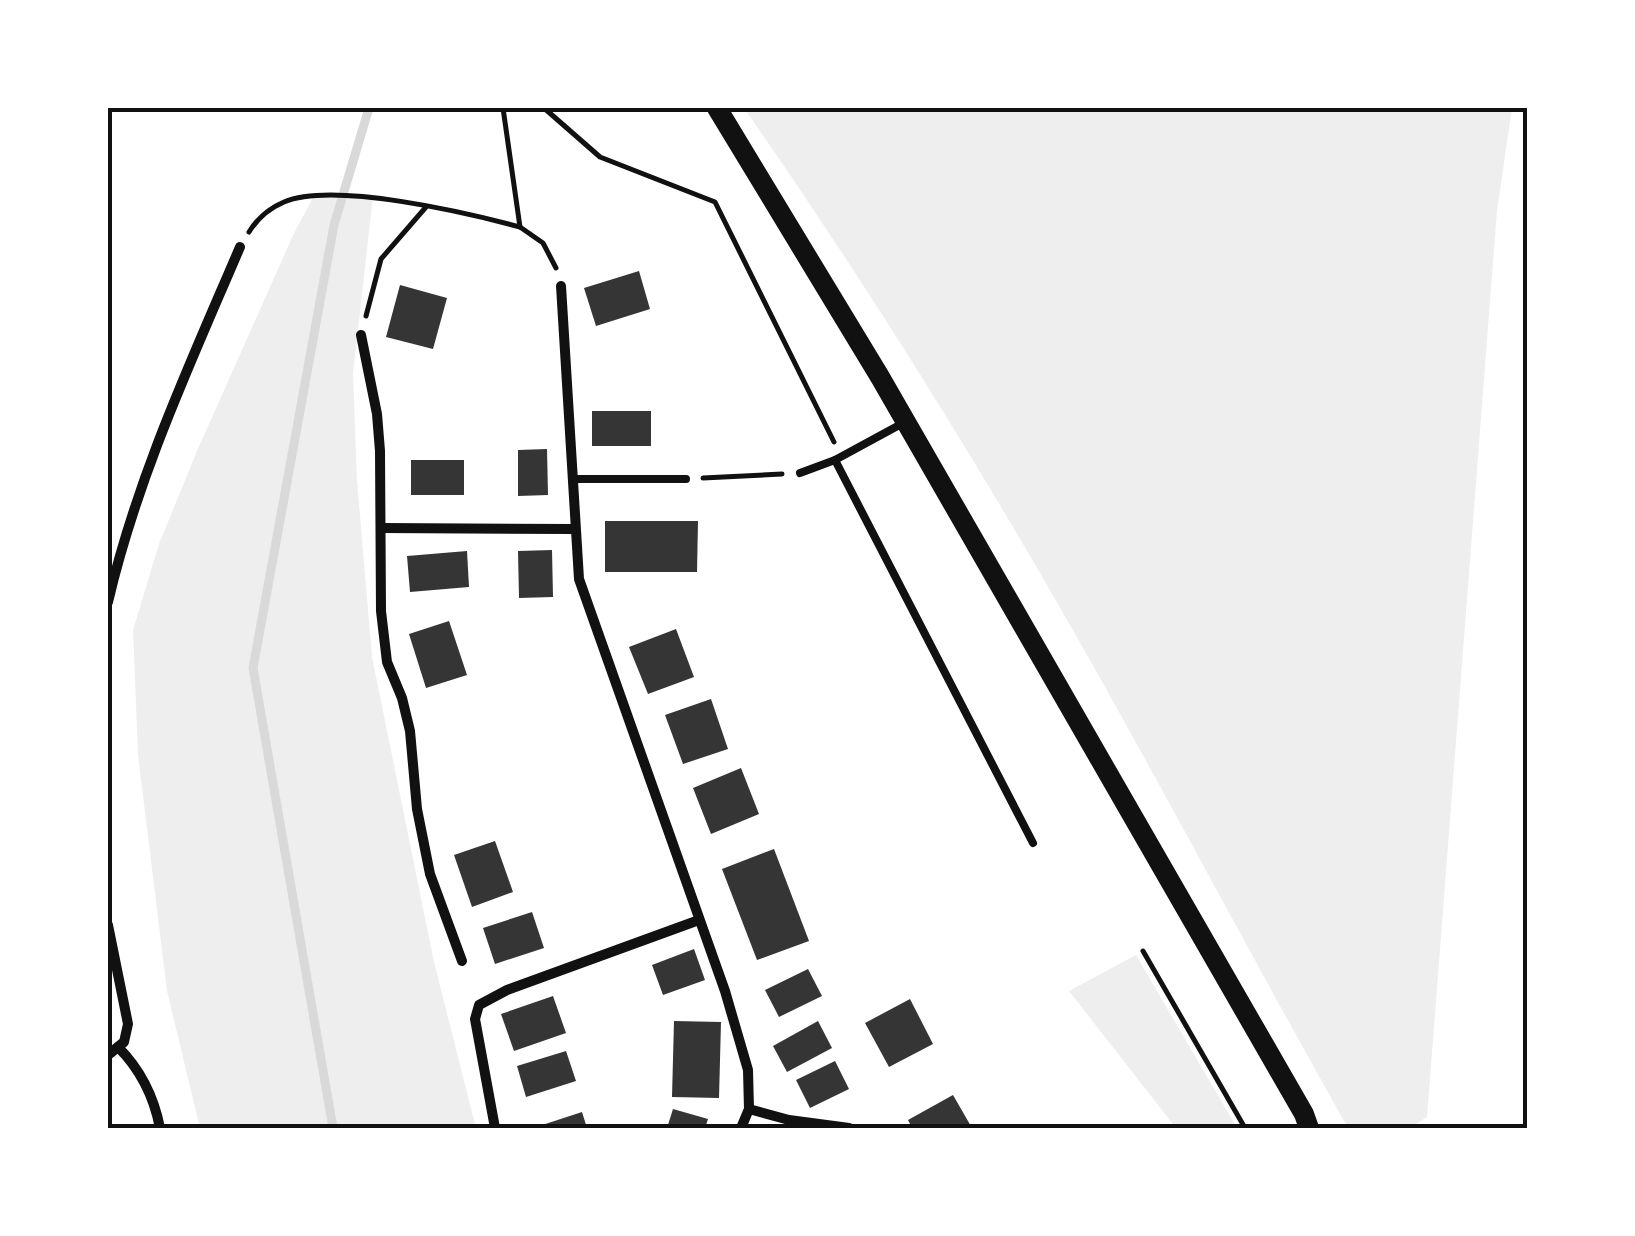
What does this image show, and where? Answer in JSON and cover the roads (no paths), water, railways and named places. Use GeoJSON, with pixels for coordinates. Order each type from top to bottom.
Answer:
{"type":"FeatureCollection","features":[{"type":"Feature","properties":{"kind":"main road"},"geometry":{"type":"LineString","coordinates":[[717,108],[905,422],[1311,1124]]}},
{"type":"Feature","properties":{"kind":"street"},"geometry":{"type":"LineString","coordinates":[[108,602],[122,539],[148,461],[240,247]]}},
{"type":"Feature","properties":{"kind":"street"},"geometry":{"type":"LineString","coordinates":[[561,286],[578,579],[726,991],[748,1070],[749,1108],[741,1128]]}},
{"type":"Feature","properties":{"kind":"street"},"geometry":{"type":"LineString","coordinates":[[361,335],[376,414],[381,611],[387,662],[410,730],[417,809],[430,874],[462,961]]}},
{"type":"Feature","properties":{"kind":"street"},"geometry":{"type":"LineString","coordinates":[[381,528],[573,529]]}},
{"type":"Feature","properties":{"kind":"street"},"geometry":{"type":"LineString","coordinates":[[496,1128],[475,1019],[478,1005],[508,990],[699,920]]}},
{"type":"Feature","properties":{"kind":"street"},"geometry":{"type":"LineString","coordinates":[[108,925],[128,1024],[124,1042],[108,1055]]}},
{"type":"Feature","properties":{"kind":"street"},"geometry":{"type":"LineString","coordinates":[[118,1047],[138,1066],[160,1128]]}},
{"type":"Feature","properties":{"kind":"street"},"geometry":{"type":"LineString","coordinates":[[749,1108],[789,1120],[849,1128]]}},
{"type":"Feature","properties":{"kind":"lane"},"geometry":{"type":"LineString","coordinates":[[800,474],[905,422]]}},
{"type":"Feature","properties":{"kind":"lane"},"geometry":{"type":"LineString","coordinates":[[835,460],[1033,844]]}},
{"type":"Feature","properties":{"kind":"lane"},"geometry":{"type":"LineString","coordinates":[[572,479],[686,479]]}},
{"type":"Feature","properties":{"kind":"waterway"},"geometry":{"type":"LineString","coordinates":[[333,1128],[253,668],[334,225],[369,108]]}}]}
